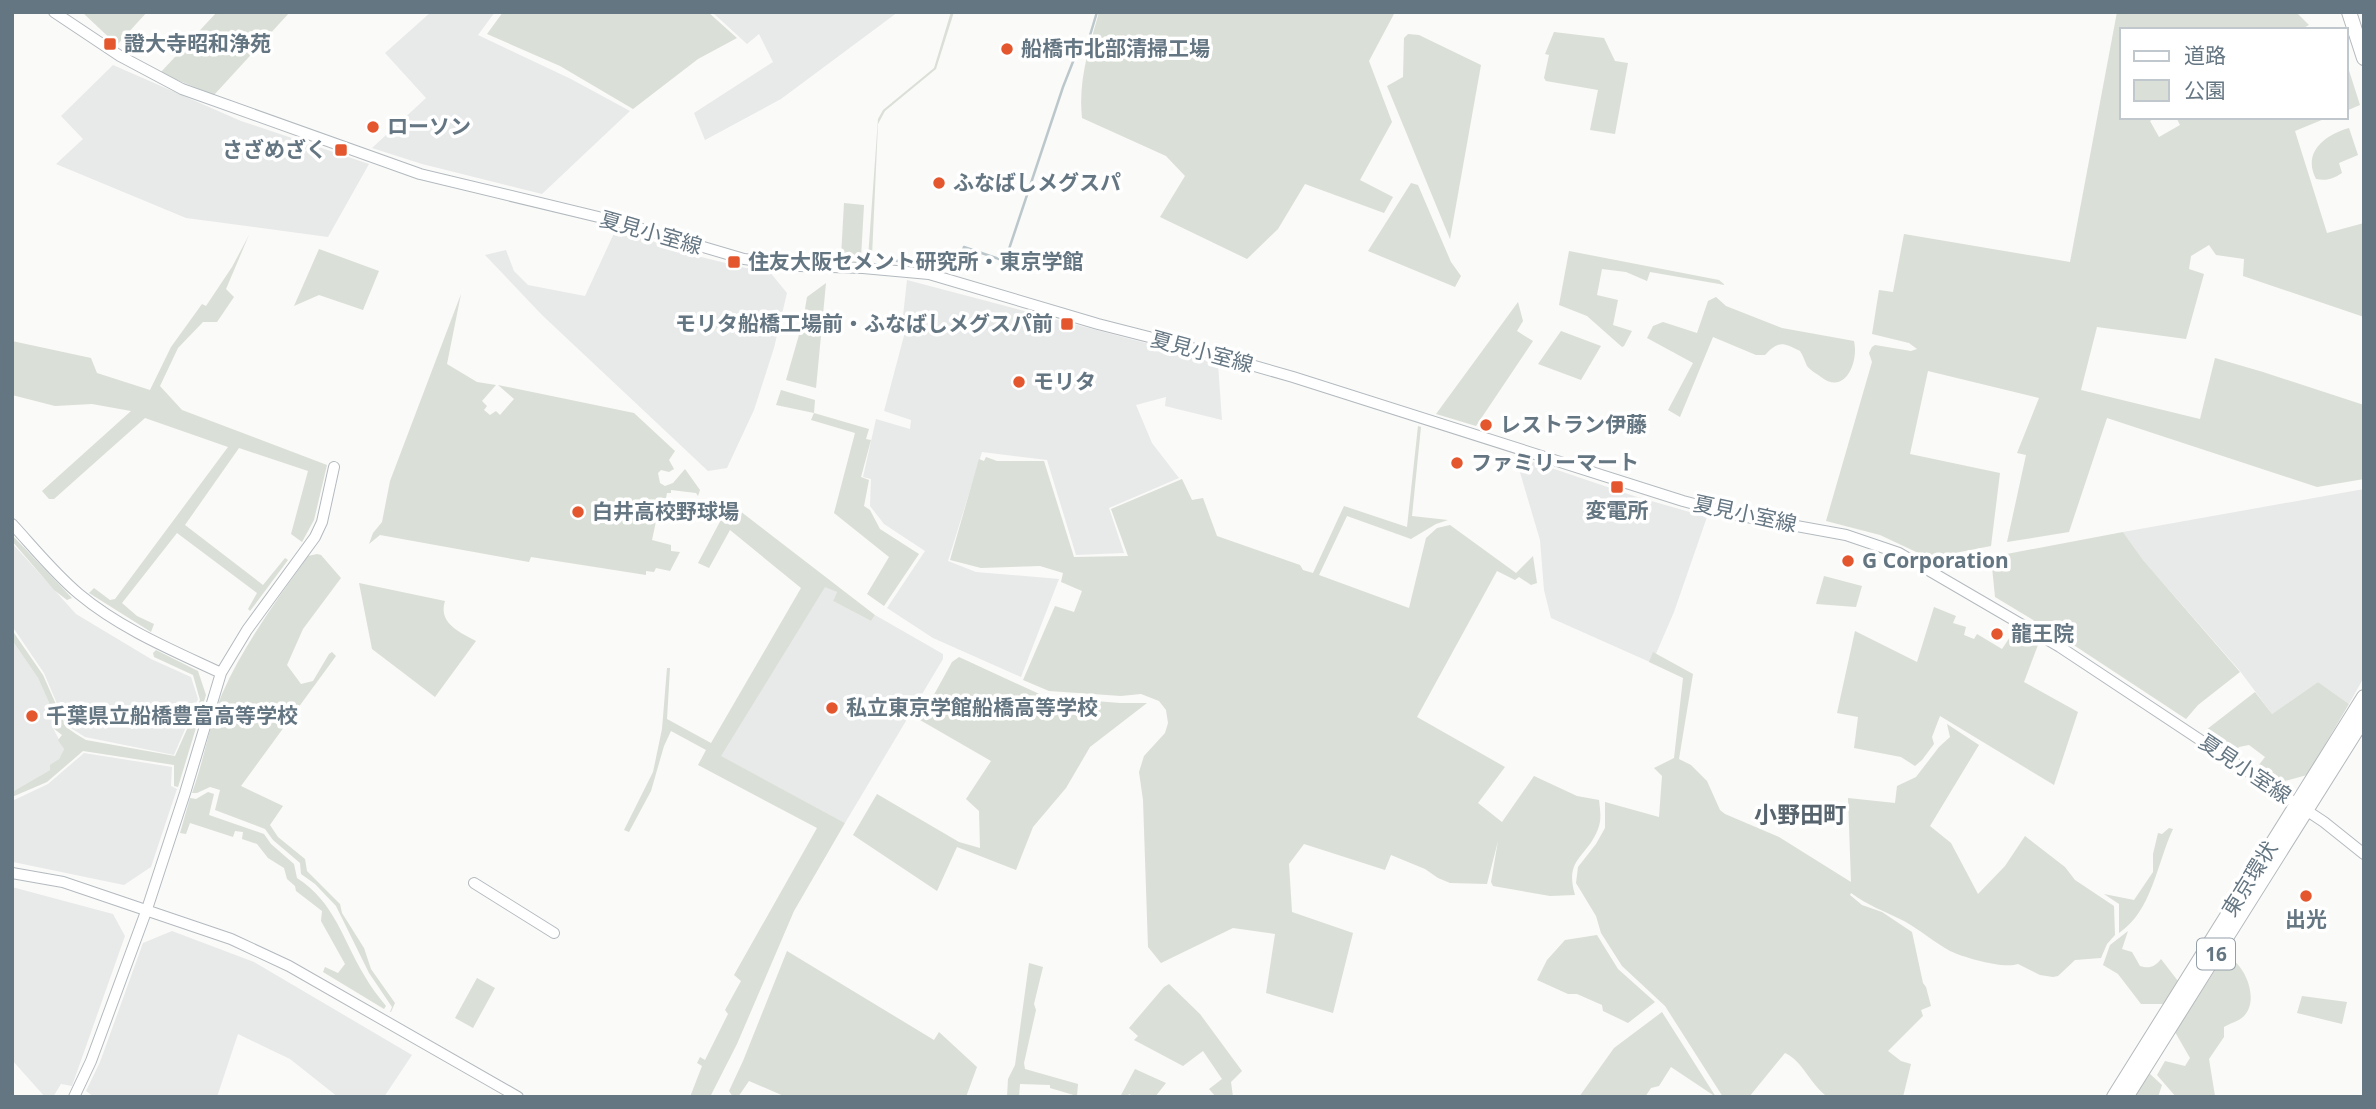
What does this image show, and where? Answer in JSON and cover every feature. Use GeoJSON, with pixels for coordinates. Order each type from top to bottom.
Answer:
{"type":"FeatureCollection","features":[{"type":"Feature","properties":{"kind":"highway"},"geometry":{"type":"LineString","coordinates":[[2349,12],[2364,58]]}},
{"type":"Feature","properties":{"kind":"highway","name":"東京環状"},"geometry":{"type":"LineString","coordinates":[[2126,1097],[2302,808],[2364,697]]}},
{"type":"Feature","properties":{"kind":"highway","name":"東京環状"},"geometry":{"type":"LineString","coordinates":[[2114,1097],[2302,808],[2364,718]]}},
{"type":"Feature","properties":{"kind":"main road","name":"夏見小室線"},"geometry":{"type":"LineString","coordinates":[[54,12],[120,56],[182,89],[420,174],[617,222],[744,259],[929,274],[1098,324],[1219,355],[1684,501],[1736,515],[1846,535],[1875,544],[1924,566],[2060,647],[2302,808],[2364,854]]}},
{"type":"Feature","properties":{"kind":"main road"},"geometry":{"type":"LineString","coordinates":[[74,1097],[91,1061],[147,909],[221,673],[254,620],[315,537],[322,522],[334,467]]}},
{"type":"Feature","properties":{"kind":"main road"},"geometry":{"type":"LineString","coordinates":[[12,524],[63,579],[94,606],[131,630],[221,673]]}},
{"type":"Feature","properties":{"kind":"main road"},"geometry":{"type":"LineString","coordinates":[[12,873],[56,880],[231,939],[289,966],[518,1097]]}},
{"type":"Feature","properties":{"kind":"main road"},"geometry":{"type":"LineString","coordinates":[[474,883],[554,933]]}},
{"type":"Feature","properties":{"kind":"shaded area"},"geometry":{"type":"Polygon","coordinates":[[[431,12],[495,12],[478,35],[571,79],[630,111],[542,194],[422,164],[372,148],[426,98],[385,53],[431,12]]]}},
{"type":"Feature","properties":{"kind":"shaded area"},"geometry":{"type":"Polygon","coordinates":[[[712,12],[898,12],[781,99],[705,140],[694,113],[773,62],[759,34],[747,44],[712,12]]]}},
{"type":"Feature","properties":{"kind":"shaded area"},"geometry":{"type":"Polygon","coordinates":[[[113,65],[241,121],[369,164],[328,237],[186,218],[56,164],[83,139],[61,116],[113,65]]]}},
{"type":"Feature","properties":{"kind":"shaded area"},"geometry":{"type":"Polygon","coordinates":[[[616,229],[697,256],[769,271],[787,293],[774,348],[754,410],[727,468],[708,471],[542,315],[485,255],[506,250],[514,271],[528,285],[585,296],[616,229]]]}},
{"type":"Feature","properties":{"kind":"shaded area"},"geometry":{"type":"Polygon","coordinates":[[[907,280],[1218,364],[1222,420],[1165,406],[1166,397],[1136,405],[1152,443],[1179,478],[1109,508],[1124,553],[1076,555],[1047,460],[982,452],[948,561],[976,572],[1059,579],[1021,677],[933,638],[887,608],[925,551],[884,524],[870,506],[871,479],[863,477],[876,419],[910,429],[911,420],[884,411],[905,332],[903,316],[907,280]]]}},
{"type":"Feature","properties":{"kind":"shaded area"},"geometry":{"type":"Polygon","coordinates":[[[1519,457],[1634,496],[1707,517],[1674,612],[1652,663],[1551,618],[1544,590],[1540,540],[1516,459],[1519,457]]]}},
{"type":"Feature","properties":{"kind":"shaded area"},"geometry":{"type":"Polygon","coordinates":[[[2364,489],[2364,677],[2349,704],[2318,682],[2272,714],[2240,671],[2143,560],[2123,532],[2364,489]]]}},
{"type":"Feature","properties":{"kind":"shaded area"},"geometry":{"type":"Polygon","coordinates":[[[12,543],[76,614],[151,659],[191,677],[198,699],[174,755],[85,737],[66,725],[44,673],[12,626],[12,543]]]}},
{"type":"Feature","properties":{"kind":"shaded area","name":"私立東京学館船橋高等学校"},"geometry":{"type":"Polygon","coordinates":[[[825,586],[837,592],[833,601],[871,621],[875,615],[943,654],[943,659],[845,823],[720,756],[825,586]]]}},
{"type":"Feature","properties":{"kind":"shaded area","name":"千葉県立船橋豊富高等学校"},"geometry":{"type":"Polygon","coordinates":[[[12,640],[38,678],[54,714],[51,719],[53,728],[64,749],[50,770],[12,792],[12,640]]]}},
{"type":"Feature","properties":{"kind":"shaded area"},"geometry":{"type":"Polygon","coordinates":[[[84,753],[172,767],[171,786],[177,789],[151,867],[124,885],[13,862],[12,801],[48,784],[84,753]]]}},
{"type":"Feature","properties":{"kind":"shaded area"},"geometry":{"type":"Polygon","coordinates":[[[12,887],[113,914],[125,936],[72,1086],[61,1084],[53,1097],[45,1097],[12,1060],[12,887]]]}},
{"type":"Feature","properties":{"kind":"shaded area"},"geometry":{"type":"Polygon","coordinates":[[[172,931],[254,962],[412,1055],[384,1097],[338,1097],[290,1059],[238,1034],[217,1097],[94,1097],[86,1091],[100,1062],[143,943],[172,931]]]}},
{"type":"Feature","properties":{"kind":"green space"},"geometry":{"type":"Polygon","coordinates":[[[82,12],[147,12],[117,45],[82,12]]]}},
{"type":"Feature","properties":{"kind":"green space"},"geometry":{"type":"Polygon","coordinates":[[[217,12],[290,12],[214,95],[160,73],[217,12]]]}},
{"type":"Feature","properties":{"kind":"green space"},"geometry":{"type":"Polygon","coordinates":[[[503,12],[708,12],[737,38],[698,59],[633,109],[560,66],[487,34],[503,12]]]}},
{"type":"Feature","properties":{"kind":"green space"},"geometry":{"type":"Polygon","coordinates":[[[951,12],[954,12],[936,69],[885,111],[878,124],[872,256],[868,258],[878,119],[883,110],[934,68],[951,12]]]}},
{"type":"Feature","properties":{"kind":"green space"},"geometry":{"type":"Polygon","coordinates":[[[1099,12],[1395,12],[1369,61],[1392,122],[1360,180],[1393,197],[1384,213],[1305,184],[1278,229],[1247,259],[1160,217],[1185,176],[1166,156],[1082,118],[1083,78],[1099,12]]]}},
{"type":"Feature","properties":{"kind":"green space"},"geometry":{"type":"Polygon","coordinates":[[[2117,12],[2296,12],[2309,25],[2304,28],[2120,28],[2120,119],[2153,119],[2150,121],[2159,137],[2180,125],[2177,119],[2324,119],[2295,131],[2327,233],[2364,223],[2364,317],[2243,276],[2244,259],[2216,255],[2209,245],[2191,256],[2189,269],[2204,274],[2186,339],[2097,327],[2081,390],[2200,419],[2215,358],[2263,372],[2364,405],[2364,479],[2317,487],[2107,418],[2069,532],[2007,542],[2026,455],[2017,453],[2039,398],[1928,371],[1910,454],[2000,473],[1991,546],[1929,558],[1880,535],[1826,521],[1872,362],[1869,353],[1872,347],[1875,345],[1911,351],[1917,349],[1909,343],[1872,334],[1879,290],[1893,292],[1904,234],[2070,262],[2117,12]]]}},
{"type":"Feature","properties":{"kind":"green space"},"geometry":{"type":"Polygon","coordinates":[[[1554,32],[1604,38],[1615,61],[1628,63],[1615,134],[1590,130],[1598,90],[1546,81],[1544,78],[1549,55],[1545,54],[1554,32]]]}},
{"type":"Feature","properties":{"kind":"green space"},"geometry":{"type":"Polygon","coordinates":[[[1408,34],[1419,35],[1481,65],[1450,239],[1387,86],[1403,77],[1404,38],[1408,34]]]}},
{"type":"Feature","properties":{"kind":"green space"},"geometry":{"type":"Polygon","coordinates":[[[2348,67],[2360,105],[2348,110],[2348,67]]]}},
{"type":"Feature","properties":{"kind":"green space"},"geometry":{"type":"Polygon","coordinates":[[[2349,128],[2358,155],[2339,163],[2342,173],[2339,175],[2327,180],[2316,179],[2312,161],[2318,146],[2332,135],[2349,128]]]}},
{"type":"Feature","properties":{"kind":"green space"},"geometry":{"type":"Polygon","coordinates":[[[1411,183],[1418,185],[1451,262],[1461,276],[1455,287],[1368,251],[1411,183]]]}},
{"type":"Feature","properties":{"kind":"green space"},"geometry":{"type":"Polygon","coordinates":[[[844,203],[864,205],[861,258],[841,257],[844,203]]]}},
{"type":"Feature","properties":{"kind":"green space"},"geometry":{"type":"Polygon","coordinates":[[[249,235],[226,289],[234,297],[217,322],[203,322],[178,348],[160,386],[182,410],[327,465],[314,520],[302,542],[291,534],[308,471],[239,448],[185,525],[263,585],[285,558],[288,560],[250,611],[248,609],[257,593],[177,533],[122,603],[137,616],[154,624],[151,632],[89,593],[94,588],[110,600],[115,599],[228,447],[145,418],[54,499],[49,499],[42,491],[131,411],[92,404],[55,406],[12,395],[12,341],[91,358],[97,373],[150,390],[171,347],[202,304],[206,306],[249,235]]]}},
{"type":"Feature","properties":{"kind":"green space"},"geometry":{"type":"Polygon","coordinates":[[[319,249],[379,271],[363,310],[319,295],[294,306],[319,249]]]}},
{"type":"Feature","properties":{"kind":"green space"},"geometry":{"type":"Polygon","coordinates":[[[1569,251],[1719,280],[1725,285],[1650,272],[1647,281],[1626,272],[1602,269],[1597,295],[1618,300],[1613,325],[1632,331],[1622,347],[1587,316],[1559,305],[1569,251]]]}},
{"type":"Feature","properties":{"kind":"green space"},"geometry":{"type":"Polygon","coordinates":[[[826,283],[816,388],[786,380],[807,297],[826,283]]]}},
{"type":"Feature","properties":{"kind":"green space"},"geometry":{"type":"Polygon","coordinates":[[[461,294],[447,364],[477,382],[496,385],[482,401],[487,406],[484,410],[490,415],[496,411],[500,415],[514,399],[498,385],[634,413],[675,451],[669,460],[674,469],[669,472],[661,470],[658,473],[660,483],[665,486],[673,483],[685,469],[700,490],[698,496],[696,493],[671,490],[666,498],[661,498],[652,540],[671,545],[671,551],[680,552],[670,571],[656,568],[654,572],[646,571],[646,575],[531,557],[529,562],[380,535],[369,544],[373,533],[382,522],[390,481],[461,294]]]}},
{"type":"Feature","properties":{"kind":"green space"},"geometry":{"type":"Polygon","coordinates":[[[1716,297],[1726,306],[1782,328],[1854,341],[1852,367],[1843,379],[1830,382],[1807,366],[1800,351],[1789,346],[1781,344],[1765,355],[1756,355],[1713,337],[1680,417],[1668,410],[1693,363],[1647,338],[1653,326],[1663,322],[1697,333],[1708,301],[1716,297]]]}},
{"type":"Feature","properties":{"kind":"green space"},"geometry":{"type":"Polygon","coordinates":[[[1518,302],[1523,321],[1517,331],[1533,341],[1476,426],[1436,414],[1518,302]]]}},
{"type":"Feature","properties":{"kind":"green space"},"geometry":{"type":"Polygon","coordinates":[[[1561,331],[1601,346],[1581,380],[1538,364],[1561,331]]]}},
{"type":"Feature","properties":{"kind":"green space"},"geometry":{"type":"Polygon","coordinates":[[[781,390],[815,400],[814,413],[776,405],[781,390]]]}},
{"type":"Feature","properties":{"kind":"green space"},"geometry":{"type":"Polygon","coordinates":[[[814,413],[869,429],[866,439],[871,440],[861,477],[869,480],[864,506],[870,510],[880,529],[919,554],[884,606],[867,594],[889,557],[834,513],[855,433],[811,420],[814,413]]]}},
{"type":"Feature","properties":{"kind":"green space"},"geometry":{"type":"Polygon","coordinates":[[[1418,426],[1421,427],[1412,516],[1448,520],[1411,539],[1347,516],[1319,575],[1409,608],[1426,538],[1437,528],[1450,525],[1516,573],[1533,556],[1537,583],[1531,585],[1519,577],[1515,580],[1497,571],[1417,717],[1505,767],[1478,803],[1502,822],[1534,776],[1577,796],[1599,800],[1598,829],[1572,873],[1575,895],[1550,896],[1493,886],[1491,882],[1498,841],[1487,884],[1450,883],[1391,855],[1385,870],[1304,844],[1289,864],[1292,912],[1353,933],[1333,1013],[1266,993],[1275,934],[1233,928],[1161,963],[1148,947],[1143,800],[1139,772],[1144,756],[1165,733],[1168,723],[1166,710],[1159,701],[1141,694],[1121,696],[1049,691],[1023,680],[1055,606],[1074,612],[1082,591],[1061,582],[1063,573],[1040,566],[981,568],[950,560],[979,459],[984,461],[986,457],[997,461],[1044,461],[1074,557],[1128,556],[1111,509],[1182,479],[1192,500],[1203,498],[1217,536],[1300,565],[1303,570],[1313,573],[1344,506],[1407,527],[1418,426]]]}},
{"type":"Feature","properties":{"kind":"green space"},"geometry":{"type":"Polygon","coordinates":[[[740,511],[875,615],[871,621],[833,601],[837,592],[825,587],[721,756],[845,823],[794,911],[737,1044],[710,1097],[690,1097],[702,1066],[697,1063],[700,1057],[705,1060],[728,1014],[725,1010],[741,981],[734,975],[817,828],[698,765],[706,750],[671,731],[651,791],[629,832],[624,830],[653,772],[662,729],[667,668],[670,668],[667,719],[711,743],[801,588],[730,530],[709,568],[698,563],[724,514],[740,511]]]}},
{"type":"Feature","properties":{"kind":"green space"},"geometry":{"type":"Polygon","coordinates":[[[2123,532],[2143,560],[2240,672],[2198,705],[2186,719],[1995,597],[1991,557],[2123,532]]]}},
{"type":"Feature","properties":{"kind":"green space"},"geometry":{"type":"Polygon","coordinates":[[[12,535],[72,598],[67,600],[54,590],[12,541],[12,535]]]}},
{"type":"Feature","properties":{"kind":"green space"},"geometry":{"type":"Polygon","coordinates":[[[321,555],[341,578],[303,629],[287,665],[301,684],[313,681],[329,654],[332,652],[336,656],[241,786],[283,806],[270,825],[278,837],[305,859],[307,871],[340,904],[342,913],[364,948],[371,969],[395,1003],[391,1012],[392,1007],[369,973],[336,906],[301,874],[300,863],[273,840],[265,829],[215,810],[220,790],[210,787],[192,793],[217,706],[240,658],[308,556],[321,555]]]}},
{"type":"Feature","properties":{"kind":"green space"},"geometry":{"type":"Polygon","coordinates":[[[1824,576],[1862,586],[1856,607],[1816,604],[1824,576]]]}},
{"type":"Feature","properties":{"kind":"green space"},"geometry":{"type":"Polygon","coordinates":[[[359,583],[445,601],[444,615],[447,621],[476,641],[435,697],[372,649],[359,583]]]}},
{"type":"Feature","properties":{"kind":"green space"},"geometry":{"type":"Polygon","coordinates":[[[1934,607],[1956,616],[1953,623],[1966,627],[1964,635],[1974,639],[1977,634],[2002,649],[2014,631],[2038,645],[2024,682],[2078,712],[2054,785],[1940,716],[1932,737],[1934,744],[1915,766],[1901,757],[1854,748],[1858,717],[1837,713],[1855,631],[1917,662],[1934,607]]]}},
{"type":"Feature","properties":{"kind":"green space"},"geometry":{"type":"Polygon","coordinates":[[[12,630],[43,675],[66,727],[86,740],[175,756],[200,700],[193,675],[154,657],[153,653],[156,650],[198,671],[206,695],[178,787],[174,786],[174,765],[83,751],[47,782],[12,797],[12,792],[50,770],[50,765],[59,759],[64,749],[58,740],[62,735],[53,728],[51,719],[54,714],[38,678],[12,640],[12,630]]]}},
{"type":"Feature","properties":{"kind":"green space"},"geometry":{"type":"Polygon","coordinates":[[[1653,652],[1693,674],[1679,759],[1691,765],[1707,781],[1720,810],[1779,837],[1851,882],[1848,798],[1895,803],[1897,786],[1916,777],[1950,737],[1947,724],[1979,745],[1930,826],[1951,843],[1978,894],[2005,866],[2025,836],[2065,867],[2075,880],[2114,906],[2115,935],[2107,944],[2101,958],[2075,960],[2058,976],[2053,977],[2040,975],[2018,964],[2003,965],[1974,960],[1950,951],[1904,921],[1851,893],[1862,905],[1882,912],[1912,932],[1931,1006],[1921,1010],[1923,1016],[1888,1051],[1901,1061],[1911,1064],[1903,1097],[1828,1097],[1797,1062],[1785,1053],[1749,1097],[1723,1097],[1665,1006],[1622,966],[1601,933],[1596,916],[1576,883],[1578,867],[1605,828],[1605,802],[1659,817],[1662,776],[1654,768],[1674,758],[1683,678],[1649,662],[1653,652]]]}},
{"type":"Feature","properties":{"kind":"green space"},"geometry":{"type":"Polygon","coordinates":[[[959,657],[1046,697],[1147,703],[1090,747],[1066,788],[1033,827],[1016,870],[957,847],[937,891],[853,835],[877,794],[959,842],[980,848],[979,811],[966,799],[991,761],[920,720],[952,662],[959,657]]]}},
{"type":"Feature","properties":{"kind":"green space"},"geometry":{"type":"Polygon","coordinates":[[[2318,682],[2349,704],[2307,775],[2281,782],[2258,766],[2265,757],[2249,745],[2239,747],[2236,751],[2206,730],[2255,692],[2272,714],[2318,682]]]}},
{"type":"Feature","properties":{"kind":"green space"},"geometry":{"type":"Polygon","coordinates":[[[208,792],[214,794],[209,815],[264,834],[271,844],[294,864],[297,878],[320,898],[329,910],[366,979],[386,1006],[384,1009],[323,972],[325,967],[338,973],[345,964],[321,921],[322,911],[296,891],[295,886],[287,879],[284,868],[268,858],[257,844],[242,839],[243,832],[235,831],[233,837],[190,823],[186,834],[180,833],[190,798],[196,799],[208,792]]]}},
{"type":"Feature","properties":{"kind":"green space"},"geometry":{"type":"Polygon","coordinates":[[[2169,828],[2173,829],[2146,899],[2130,924],[2119,933],[2119,904],[2104,894],[2134,900],[2153,872],[2153,854],[2158,833],[2162,834],[2169,828]]]}},
{"type":"Feature","properties":{"kind":"green space"},"geometry":{"type":"Polygon","coordinates":[[[2128,931],[2122,949],[2132,952],[2143,967],[2152,967],[2161,959],[2178,981],[2164,1004],[2141,1004],[2118,974],[2103,965],[2110,945],[2128,931]]]}},
{"type":"Feature","properties":{"kind":"green space"},"geometry":{"type":"Polygon","coordinates":[[[1597,935],[1618,969],[1655,1002],[1628,1023],[1603,1011],[1602,1005],[1537,980],[1547,960],[1565,940],[1597,935]]]}},
{"type":"Feature","properties":{"kind":"green space"},"geometry":{"type":"Polygon","coordinates":[[[787,951],[934,1040],[939,1032],[977,1067],[966,1097],[786,1097],[749,1081],[738,1097],[733,1097],[729,1091],[787,951]]]}},
{"type":"Feature","properties":{"kind":"green space"},"geometry":{"type":"Polygon","coordinates":[[[2225,955],[2239,966],[2248,982],[2251,1000],[2249,1009],[2242,1018],[2224,1027],[2224,1037],[2209,1059],[2215,1096],[2176,1097],[2157,1075],[2165,1061],[2185,1066],[2190,1058],[2175,1032],[2225,955]]]}},
{"type":"Feature","properties":{"kind":"green space"},"geometry":{"type":"Polygon","coordinates":[[[1029,963],[1043,967],[1034,1004],[1036,1010],[1025,1069],[1078,1084],[1077,1096],[1050,1088],[1050,1085],[1020,1084],[1019,1097],[1007,1097],[1008,1079],[1015,1065],[1029,963]]]}},
{"type":"Feature","properties":{"kind":"green space"},"geometry":{"type":"Polygon","coordinates":[[[477,978],[495,988],[473,1028],[455,1018],[477,978]]]}},
{"type":"Feature","properties":{"kind":"green space"},"geometry":{"type":"Polygon","coordinates":[[[1169,984],[1200,1014],[1242,1071],[1231,1082],[1233,1097],[1216,1097],[1209,1089],[1222,1079],[1203,1051],[1183,1066],[1134,1040],[1138,1036],[1129,1028],[1169,984]]]}},
{"type":"Feature","properties":{"kind":"green space"},"geometry":{"type":"Polygon","coordinates":[[[2302,996],[2347,1002],[2342,1024],[2297,1013],[2302,996]]]}},
{"type":"Feature","properties":{"kind":"green space"},"geometry":{"type":"Polygon","coordinates":[[[1662,1012],[1716,1097],[1671,1067],[1659,1086],[1651,1088],[1645,1097],[1579,1097],[1614,1048],[1662,1012]]]}},
{"type":"Feature","properties":{"kind":"green space"},"geometry":{"type":"Polygon","coordinates":[[[1135,1069],[1166,1083],[1155,1097],[1135,1097],[1129,1094],[1127,1097],[1120,1097],[1135,1069]]]}},
{"type":"Feature","properties":{"kind":"green space"},"geometry":{"type":"Polygon","coordinates":[[[2149,1073],[2162,1085],[2158,1097],[2135,1097],[2149,1073]]]}},
{"type":"Feature","properties":{"kind":"waterway"},"geometry":{"type":"LineString","coordinates":[[884,260],[914,262],[956,272],[964,247],[1005,261],[1063,87],[1078,49],[1088,42],[1097,12]]}},
{"type":"Feature","properties":{"kind":"place","name":"證大寺昭和浄苑"},"geometry":{"type":"Point","coordinates":[110,44]}},
{"type":"Feature","properties":{"kind":"place","name":"船橋市北部清掃工場"},"geometry":{"type":"Point","coordinates":[1007,49]}},
{"type":"Feature","properties":{"kind":"place","name":"ローソン"},"geometry":{"type":"Point","coordinates":[373,127]}},
{"type":"Feature","properties":{"kind":"place","name":"さざめざく"},"geometry":{"type":"Point","coordinates":[341,150]}},
{"type":"Feature","properties":{"kind":"place","name":"ふなばしメグスパ"},"geometry":{"type":"Point","coordinates":[939,183]}},
{"type":"Feature","properties":{"kind":"place","name":"住友大阪セメント研究所・東京学館"},"geometry":{"type":"Point","coordinates":[734,262]}},
{"type":"Feature","properties":{"kind":"place","name":"モリタ船橋工場前・ふなばしメグスパ前"},"geometry":{"type":"Point","coordinates":[1067,324]}},
{"type":"Feature","properties":{"kind":"place","name":"モリタ"},"geometry":{"type":"Point","coordinates":[1019,382]}},
{"type":"Feature","properties":{"kind":"place","name":"レストラン伊藤"},"geometry":{"type":"Point","coordinates":[1486,425]}},
{"type":"Feature","properties":{"kind":"place","name":"ファミリーマート"},"geometry":{"type":"Point","coordinates":[1457,463]}},
{"type":"Feature","properties":{"kind":"place","name":"変電所"},"geometry":{"type":"Point","coordinates":[1617,487]}},
{"type":"Feature","properties":{"kind":"place","name":"白井高校野球場"},"geometry":{"type":"Point","coordinates":[578,512]}},
{"type":"Feature","properties":{"kind":"place","name":"G Corporation"},"geometry":{"type":"Point","coordinates":[1848,561]}},
{"type":"Feature","properties":{"kind":"place","name":"龍王院"},"geometry":{"type":"Point","coordinates":[1997,634]}},
{"type":"Feature","properties":{"kind":"place","name":"私立東京学館船橋高等学校"},"geometry":{"type":"Point","coordinates":[832,708]}},
{"type":"Feature","properties":{"kind":"place","name":"千葉県立船橋豊富高等学校"},"geometry":{"type":"Point","coordinates":[32,716]}},
{"type":"Feature","properties":{"kind":"place","name":"出光"},"geometry":{"type":"Point","coordinates":[2306,896]}},
{"type":"Feature","properties":{"kind":"district","name":"小野田町"},"geometry":{"type":"Point","coordinates":[1800,815]}}]}
